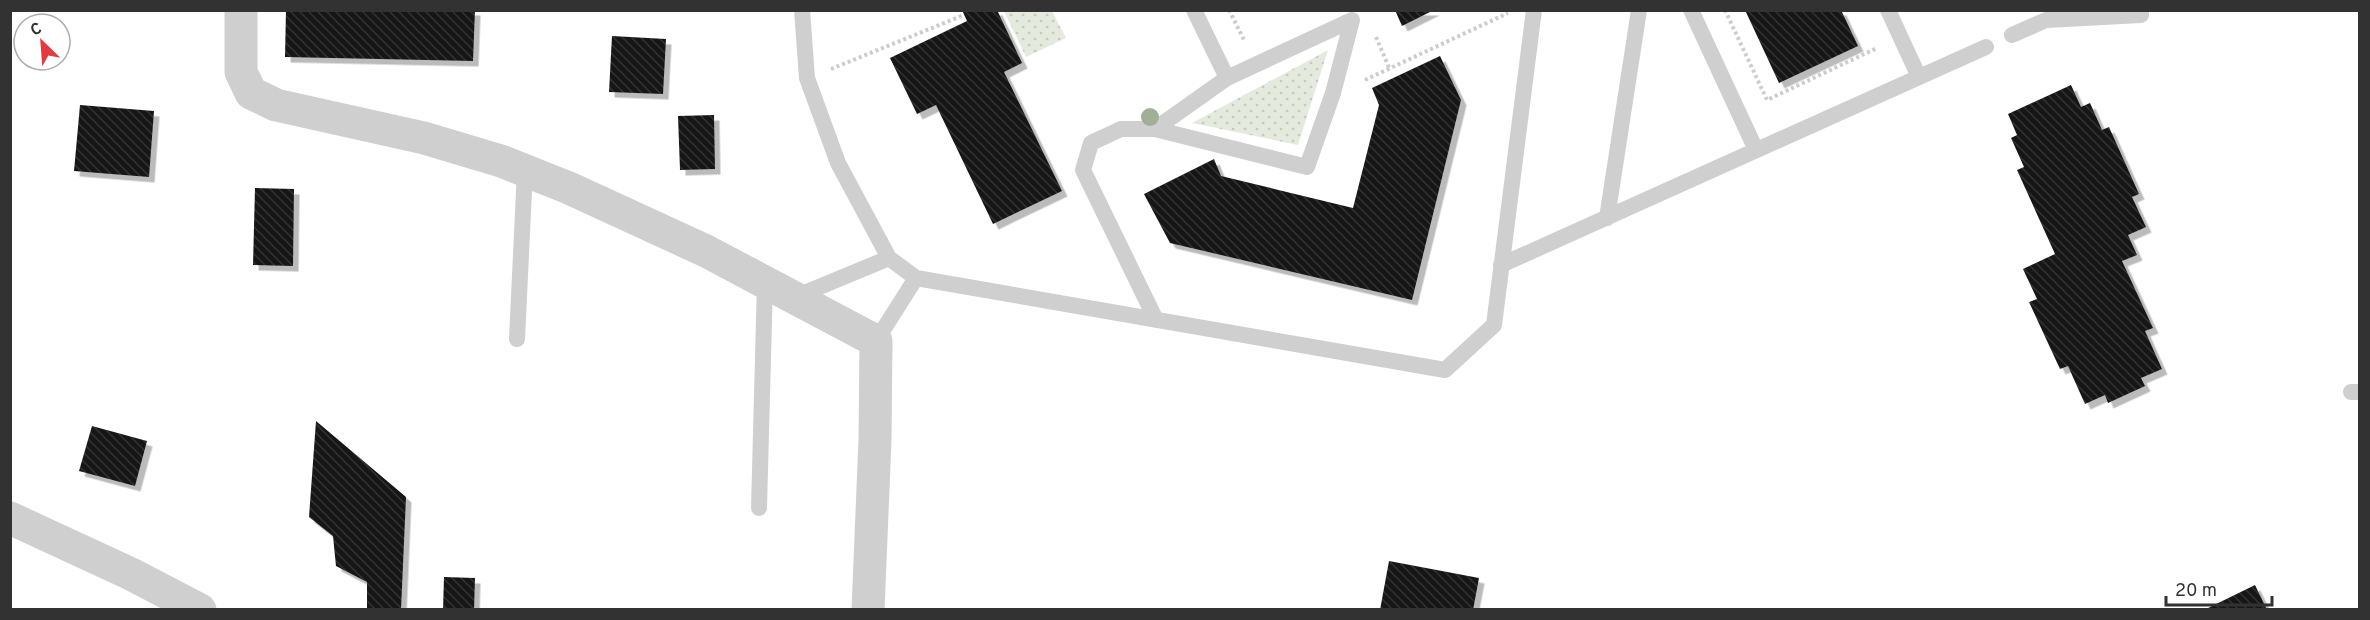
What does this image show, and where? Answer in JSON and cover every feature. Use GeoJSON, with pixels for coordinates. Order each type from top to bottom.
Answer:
{"type":"FeatureCollection","features":[{"type":"Feature","properties":{"kind":"street"},"geometry":{"type":"LineString","coordinates":[[241,10],[241,72],[251,93],[276,105],[424,138],[525,170],[706,251],[876,341],[875,440],[868,609]]}},
{"type":"Feature","properties":{"kind":"street"},"geometry":{"type":"LineString","coordinates":[[10,518],[200,609]]}},
{"type":"Feature","properties":{"kind":"lane"},"geometry":{"type":"LineString","coordinates":[[802,10],[807,78],[838,163],[889,258],[916,278],[1445,370],[1494,325],[1534,10]]}},
{"type":"Feature","properties":{"kind":"lane"},"geometry":{"type":"LineString","coordinates":[[1194,10],[1227,78]]}},
{"type":"Feature","properties":{"kind":"lane"},"geometry":{"type":"LineString","coordinates":[[1607,218],[1639,10]]}},
{"type":"Feature","properties":{"kind":"lane"},"geometry":{"type":"LineString","coordinates":[[1691,10],[1756,150]]}},
{"type":"Feature","properties":{"kind":"lane"},"geometry":{"type":"LineString","coordinates":[[1888,10],[1919,77]]}},
{"type":"Feature","properties":{"kind":"lane"},"geometry":{"type":"LineString","coordinates":[[2012,35],[2058,14],[2141,15],[2141,10]]}},
{"type":"Feature","properties":{"kind":"lane"},"geometry":{"type":"LineString","coordinates":[[1155,129],[1227,78],[1352,20],[1333,93],[1307,167],[1155,129],[1121,129],[1091,143],[1083,170],[1156,320]]}},
{"type":"Feature","properties":{"kind":"lane"},"geometry":{"type":"LineString","coordinates":[[1501,265],[1986,47]]}},
{"type":"Feature","properties":{"kind":"lane"},"geometry":{"type":"LineString","coordinates":[[517,339],[525,170]]}},
{"type":"Feature","properties":{"kind":"lane"},"geometry":{"type":"LineString","coordinates":[[795,297],[889,258]]}},
{"type":"Feature","properties":{"kind":"lane"},"geometry":{"type":"LineString","coordinates":[[876,341],[916,278]]}},
{"type":"Feature","properties":{"kind":"lane"},"geometry":{"type":"LineString","coordinates":[[759,508],[765,282]]}},
{"type":"Feature","properties":{"kind":"path"},"geometry":{"type":"LineString","coordinates":[[1373,30],[1390,70],[1514,10]]}},
{"type":"Feature","properties":{"kind":"path"},"geometry":{"type":"LineString","coordinates":[[1725,10],[1767,100],[1881,46]]}},
{"type":"Feature","properties":{"kind":"path"},"geometry":{"type":"LineString","coordinates":[[807,78],[964,15]]}},
{"type":"Feature","properties":{"kind":"shaded area"},"geometry":{"type":"Polygon","coordinates":[[[1004,11],[1052,11],[1066,38],[1026,57],[1004,11]]]}},
{"type":"Feature","properties":{"kind":"shaded area"},"geometry":{"type":"Polygon","coordinates":[[[1328,50],[1298,145],[1192,123],[1328,50]]]}},
{"type":"Feature","properties":{"kind":"building"},"geometry":{"type":"Polygon","coordinates":[[[286,10],[475,10],[473,61],[285,57],[286,10]]]}},
{"type":"Feature","properties":{"kind":"building"},"geometry":{"type":"Polygon","coordinates":[[[962,10],[997,10],[1022,63],[1004,72],[1062,191],[993,224],[936,105],[917,114],[890,58],[967,21],[962,10]]]}},
{"type":"Feature","properties":{"kind":"building"},"geometry":{"type":"Polygon","coordinates":[[[1395,10],[1434,10],[1402,26],[1395,10]]]}},
{"type":"Feature","properties":{"kind":"building"},"geometry":{"type":"Polygon","coordinates":[[[1745,10],[1841,10],[1858,46],[1779,83],[1745,10]]]}},
{"type":"Feature","properties":{"kind":"building"},"geometry":{"type":"Polygon","coordinates":[[[612,36],[666,39],[663,94],[609,92],[612,36]]]}},
{"type":"Feature","properties":{"kind":"building"},"geometry":{"type":"Polygon","coordinates":[[[1440,56],[1461,100],[1412,300],[1170,243],[1144,194],[1214,159],[1221,176],[1353,208],[1379,105],[1372,88],[1440,56]]]}},
{"type":"Feature","properties":{"kind":"building"},"geometry":{"type":"Polygon","coordinates":[[[2071,85],[2081,107],[2090,103],[2102,130],[2109,127],[2139,194],[2132,197],[2146,227],[2128,235],[2137,255],[2122,261],[2153,328],[2145,331],[2162,369],[2141,378],[2145,386],[2108,403],[2105,395],[2085,404],[2068,366],[2060,369],[2029,302],[2037,299],[2023,269],[2055,254],[2017,170],[2024,167],[2011,138],[2017,135],[2008,114],[2071,85]]]}},
{"type":"Feature","properties":{"kind":"building"},"geometry":{"type":"Polygon","coordinates":[[[80,105],[154,111],[149,177],[74,171],[80,105]]]}},
{"type":"Feature","properties":{"kind":"building"},"geometry":{"type":"Polygon","coordinates":[[[714,115],[715,169],[680,170],[678,116],[714,115]]]}},
{"type":"Feature","properties":{"kind":"building"},"geometry":{"type":"Polygon","coordinates":[[[255,188],[294,189],[293,266],[253,265],[255,188]]]}},
{"type":"Feature","properties":{"kind":"building"},"geometry":{"type":"Polygon","coordinates":[[[316,421],[406,497],[401,610],[367,610],[367,582],[336,566],[333,536],[309,517],[316,421]]]}},
{"type":"Feature","properties":{"kind":"building"},"geometry":{"type":"Polygon","coordinates":[[[92,426],[147,441],[135,486],[79,471],[92,426]]]}},
{"type":"Feature","properties":{"kind":"building"},"geometry":{"type":"Polygon","coordinates":[[[1389,561],[1479,578],[1473,610],[1380,610],[1389,561]]]}},
{"type":"Feature","properties":{"kind":"building"},"geometry":{"type":"Polygon","coordinates":[[[444,577],[475,578],[474,610],[443,610],[444,577]]]}},
{"type":"Feature","properties":{"kind":"building"},"geometry":{"type":"Polygon","coordinates":[[[2255,585],[2267,610],[2204,610],[2255,585]]]}}]}
